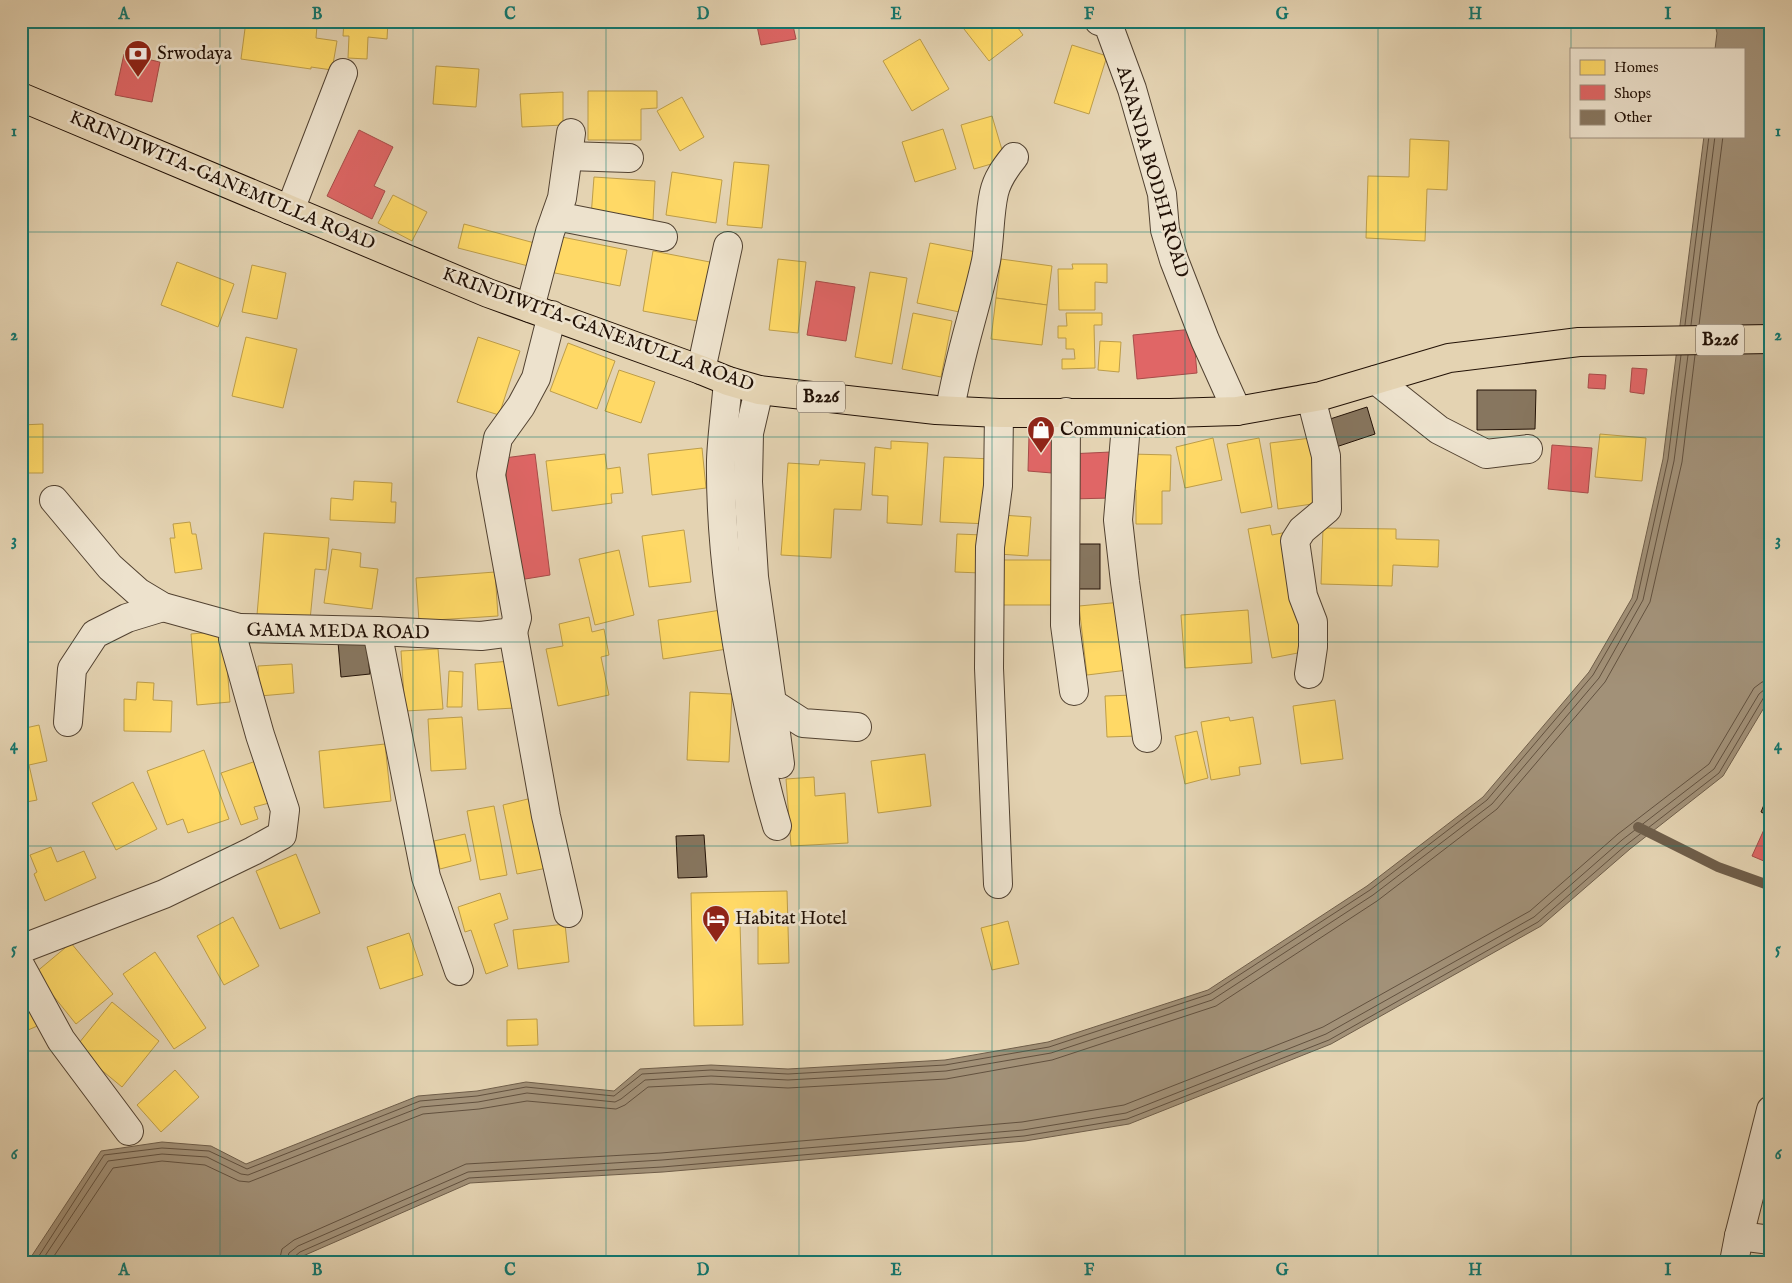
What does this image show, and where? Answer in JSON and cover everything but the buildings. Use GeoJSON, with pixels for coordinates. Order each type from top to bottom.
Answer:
{"type":"FeatureCollection","features":[{"type":"Feature","properties":{"kind":"main road","name":"KRINDIWITA-GANEMULLA ROAD"},"geometry":{"type":"LineString","coordinates":[[21,97],[488,293],[728,381],[759,390],[936,410],[999,413],[1170,414],[1237,411],[1311,398],[1449,358],[1579,342],[1771,338]]}},
{"type":"Feature","properties":{"kind":"street","name":"ANANDA BODHI ROAD"},"geometry":{"type":"LineString","coordinates":[[1099,21],[1108,24],[1132,89],[1162,194],[1164,230],[1174,260],[1205,340],[1237,411]]}},
{"type":"Feature","properties":{"kind":"street"},"geometry":{"type":"LineString","coordinates":[[290,210],[343,73]]}},
{"type":"Feature","properties":{"kind":"street"},"geometry":{"type":"LineString","coordinates":[[568,912],[546,816],[513,632],[517,618],[491,475],[498,438],[521,406],[536,378],[550,232],[562,198],[570,144],[630,158]]}},
{"type":"Feature","properties":{"kind":"street"},"geometry":{"type":"LineString","coordinates":[[950,410],[956,376],[986,258],[994,193],[1002,172],[1014,157]]}},
{"type":"Feature","properties":{"kind":"street"},"geometry":{"type":"LineString","coordinates":[[556,216],[663,237]]}},
{"type":"Feature","properties":{"kind":"street"},"geometry":{"type":"LineString","coordinates":[[701,370],[728,246]]}},
{"type":"Feature","properties":{"kind":"street"},"geometry":{"type":"LineString","coordinates":[[1376,380],[1440,430],[1486,454],[1528,449]]}},
{"type":"Feature","properties":{"kind":"street"},"geometry":{"type":"LineString","coordinates":[[728,381],[722,460],[724,540],[732,613],[753,729],[768,799],[777,826]]}},
{"type":"Feature","properties":{"kind":"street"},"geometry":{"type":"LineString","coordinates":[[759,390],[749,433],[748,482],[754,577],[780,764]]}},
{"type":"Feature","properties":{"kind":"street"},"geometry":{"type":"LineString","coordinates":[[1309,674],[1313,647],[1313,622],[1302,596],[1295,540],[1302,530],[1327,509],[1326,456],[1311,398]]}},
{"type":"Feature","properties":{"kind":"street"},"geometry":{"type":"LineString","coordinates":[[1066,412],[1065,625],[1074,691]]}},
{"type":"Feature","properties":{"kind":"street"},"geometry":{"type":"LineString","coordinates":[[998,884],[990,640],[990,547],[998,486],[999,413]]}},
{"type":"Feature","properties":{"kind":"street"},"geometry":{"type":"LineString","coordinates":[[1127,413],[1118,520],[1124,582],[1147,738]]}},
{"type":"Feature","properties":{"kind":"street"},"geometry":{"type":"LineString","coordinates":[[54,500],[110,567],[138,592],[163,607],[239,628]]}},
{"type":"Feature","properties":{"kind":"street"},"geometry":{"type":"LineString","coordinates":[[68,722],[72,669],[95,634],[127,618],[163,607]]}},
{"type":"Feature","properties":{"kind":"street","name":"GAMA MEDA ROAD"},"geometry":{"type":"LineString","coordinates":[[21,949],[164,894],[282,835],[285,810],[260,735],[233,639],[239,628],[377,631],[481,636],[513,632]]}},
{"type":"Feature","properties":{"kind":"street"},"geometry":{"type":"LineString","coordinates":[[377,631],[426,877],[459,971]]}},
{"type":"Feature","properties":{"kind":"street"},"geometry":{"type":"LineString","coordinates":[[772,703],[804,723],[857,727]]}},
{"type":"Feature","properties":{"kind":"street"},"geometry":{"type":"LineString","coordinates":[[21,967],[61,1040],[129,1131]]}},
{"type":"Feature","properties":{"kind":"street"},"geometry":{"type":"LineString","coordinates":[[1771,1110],[1737,1249],[1771,1240]]}},
{"type":"Feature","properties":{"kind":"water"},"geometry":{"type":"Polygon","coordinates":[[[1714,21],[1771,21],[1771,696],[1723,776],[1630,849],[1541,926],[1331,1044],[1129,1124],[1025,1141],[663,1172],[470,1183],[303,1256],[295,1262],[30,1262],[31,1257],[101,1151],[162,1142],[211,1146],[246,1164],[418,1096],[477,1091],[526,1082],[614,1091],[640,1069],[711,1065],[788,1069],[945,1060],[1048,1042],[1208,990],[1367,886],[1483,797],[1589,672],[1632,598],[1663,459],[1704,138],[1744,138],[1744,48],[1715,48],[1717,33],[1714,21]]]}},
{"type":"Feature","properties":{"kind":"waterway"},"geometry":{"type":"LineString","coordinates":[[1638,827],[1718,867],[1771,886]]}},
{"type":"Feature","properties":{"kind":"place","name":"Srwodaya"},"geometry":{"type":"Point","coordinates":[138,78]}},
{"type":"Feature","properties":{"kind":"place","name":"Communication"},"geometry":{"type":"Point","coordinates":[1041,454]}},
{"type":"Feature","properties":{"kind":"place","name":"Habitat Hotel"},"geometry":{"type":"Point","coordinates":[716,943]}}]}
